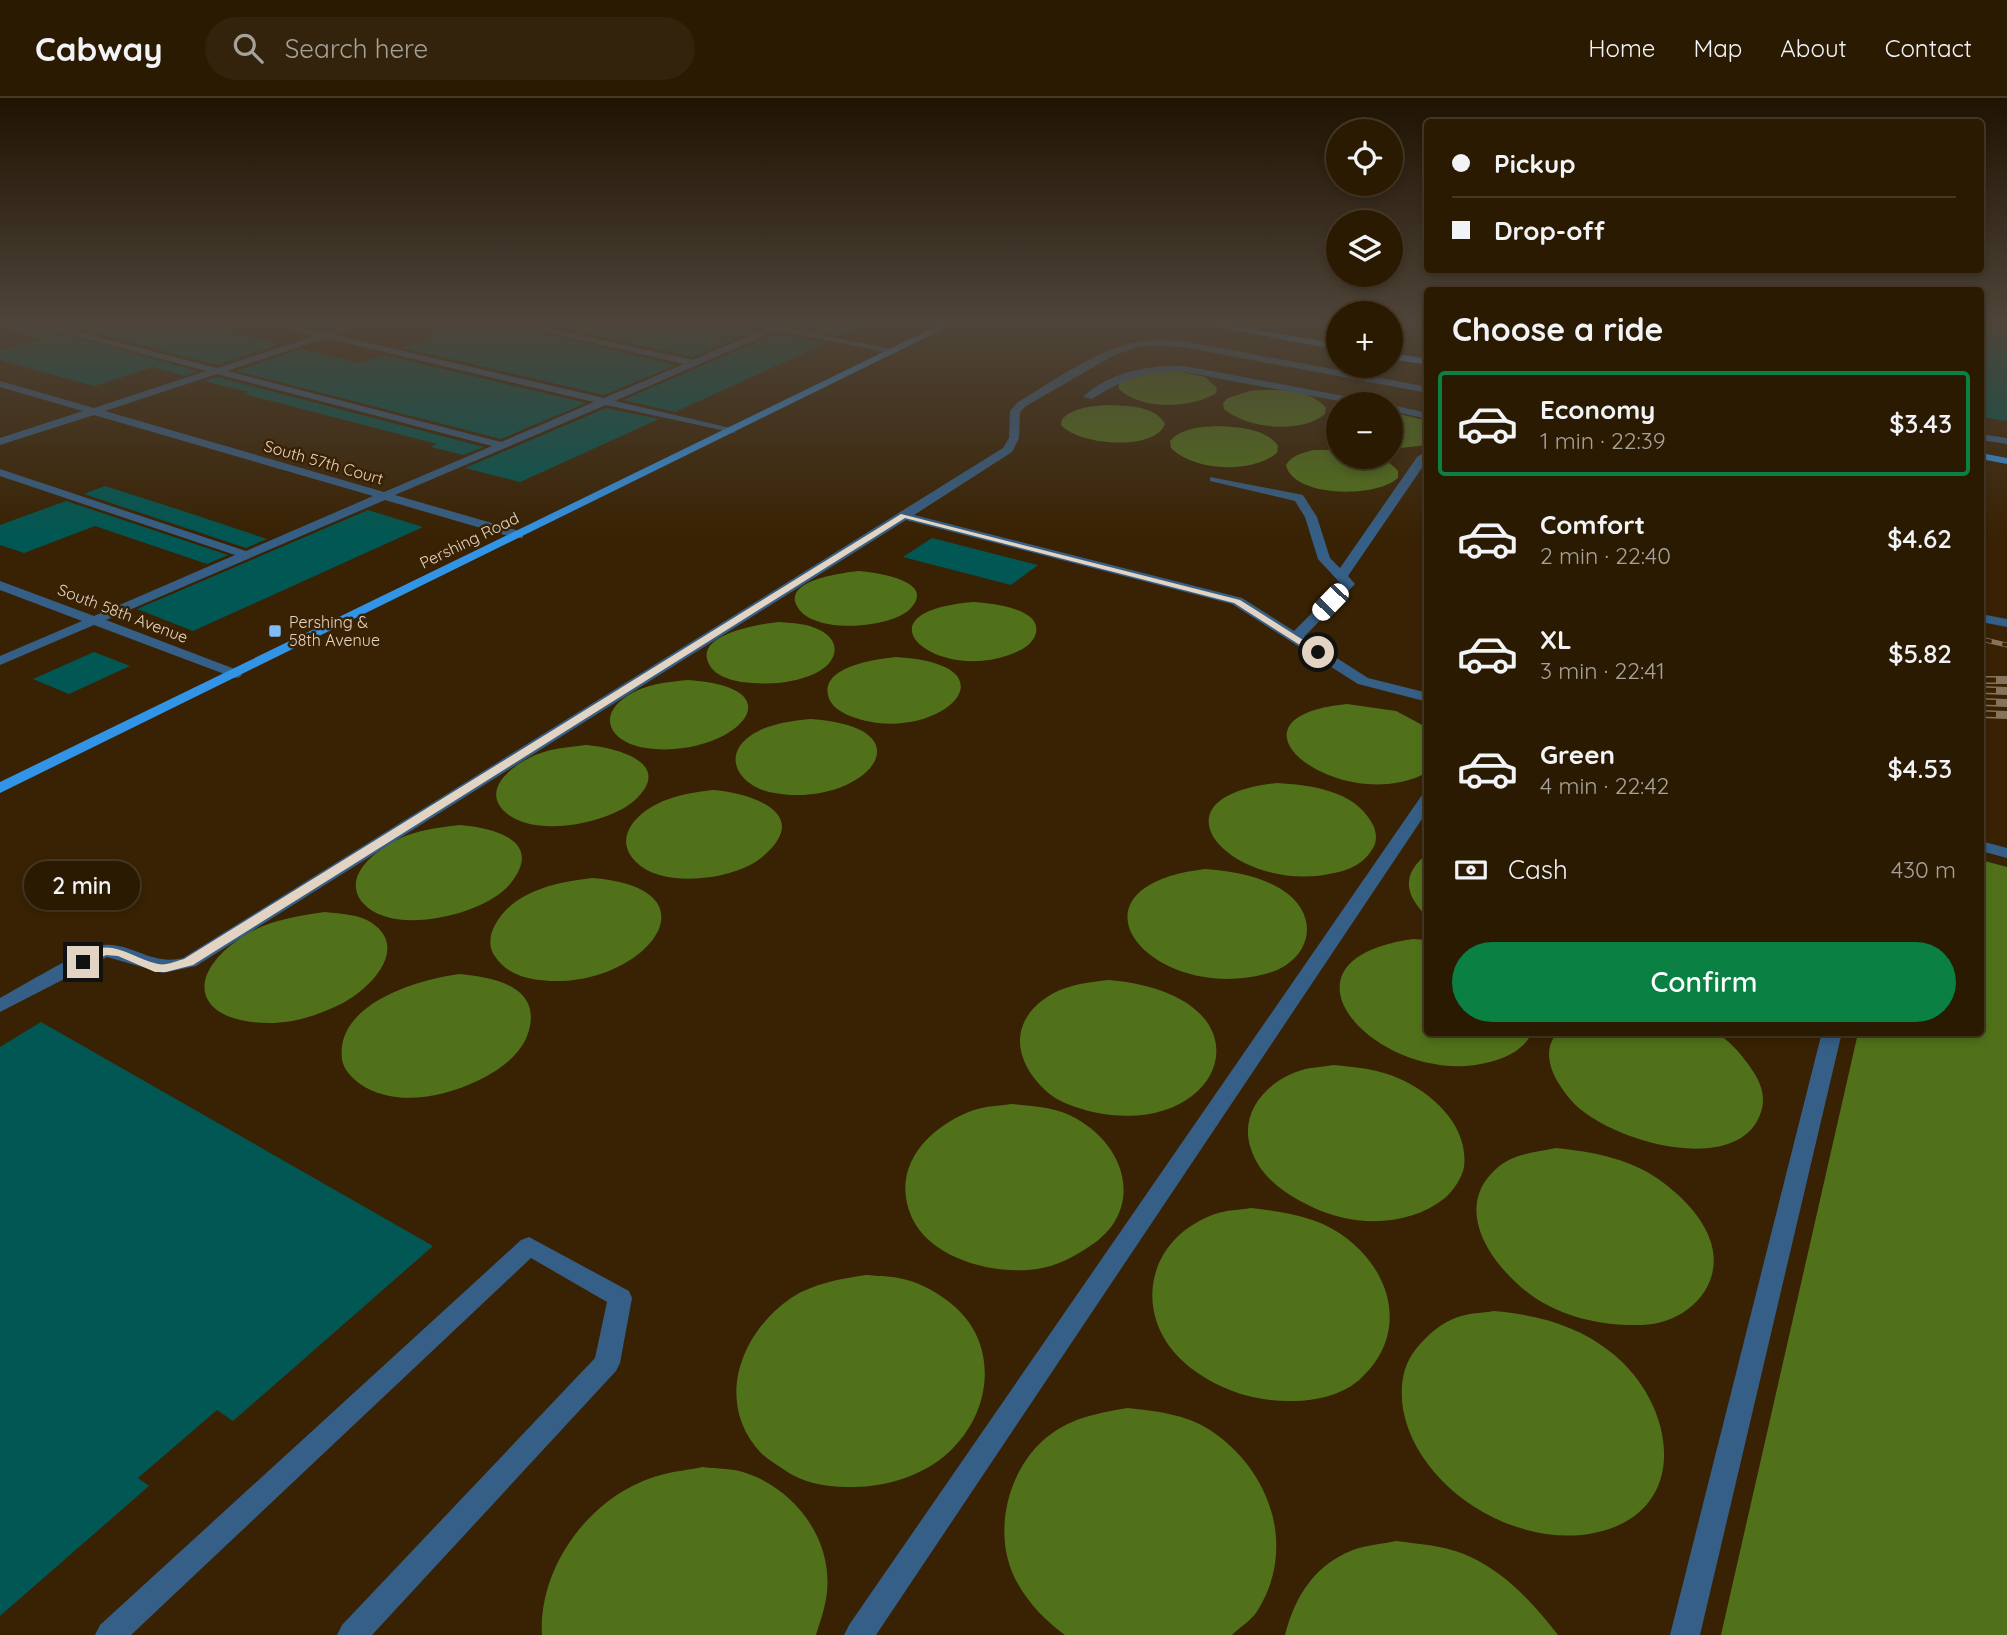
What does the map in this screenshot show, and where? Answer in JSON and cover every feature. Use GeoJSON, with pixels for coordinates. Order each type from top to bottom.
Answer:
{"type":"FeatureCollection","features":[{"type":"Feature","properties":{"kind":"main road","name":"Pershing Road"},"geometry":{"type":"LineString","coordinates":[[0,788],[807,394]]}},
{"type":"Feature","properties":{"kind":"main road"},"geometry":{"type":"LineString","coordinates":[[1984,448],[2007,452]]}},
{"type":"Feature","properties":{"kind":"main road"},"geometry":{"type":"LineString","coordinates":[[1984,457],[2007,461]]}},
{"type":"Feature","properties":{"kind":"street","name":"South 57th Court"},"geometry":{"type":"LineString","coordinates":[[34,394],[519,535]]}},
{"type":"Feature","properties":{"kind":"street"},"geometry":{"type":"LineString","coordinates":[[0,442],[147,394]]}},
{"type":"Feature","properties":{"kind":"street"},"geometry":{"type":"LineString","coordinates":[[305,394],[502,445]]}},
{"type":"Feature","properties":{"kind":"street"},"geometry":{"type":"LineString","coordinates":[[574,394],[731,431]]}},
{"type":"Feature","properties":{"kind":"street"},"geometry":{"type":"LineString","coordinates":[[0,660],[622,394]]}},
{"type":"Feature","properties":{"kind":"street"},"geometry":{"type":"LineString","coordinates":[[0,1006],[104,951],[120,952],[155,968],[189,962],[1008,450],[1014,438],[1015,411],[1041,394]]}},
{"type":"Feature","properties":{"kind":"street"},"geometry":{"type":"LineString","coordinates":[[1088,397],[1093,394]]}},
{"type":"Feature","properties":{"kind":"street"},"geometry":{"type":"LineString","coordinates":[[1403,411],[1424,415]]}},
{"type":"Feature","properties":{"kind":"street"},"geometry":{"type":"LineString","coordinates":[[1984,437],[2007,441]]}},
{"type":"Feature","properties":{"kind":"street"},"geometry":{"type":"LineString","coordinates":[[1341,577],[1424,457]]}},
{"type":"Feature","properties":{"kind":"street"},"geometry":{"type":"LineString","coordinates":[[0,472],[247,555]]}},
{"type":"Feature","properties":{"kind":"street"},"geometry":{"type":"LineString","coordinates":[[1214,479],[1299,498],[1311,517],[1324,559],[1348,584],[1295,638]]}},
{"type":"Feature","properties":{"kind":"street"},"geometry":{"type":"LineString","coordinates":[[904,516],[1237,601],[1363,681],[1424,697]]}},
{"type":"Feature","properties":{"kind":"street","name":"South 58th Avenue"},"geometry":{"type":"LineString","coordinates":[[0,585],[234,674]]}},
{"type":"Feature","properties":{"kind":"street"},"geometry":{"type":"LineString","coordinates":[[1984,619],[2007,623]]}},
{"type":"Feature","properties":{"kind":"street"},"geometry":{"type":"LineString","coordinates":[[859,1635],[1424,804]]}},
{"type":"Feature","properties":{"kind":"street"},"geometry":{"type":"LineString","coordinates":[[1984,847],[2007,853]]}},
{"type":"Feature","properties":{"kind":"street"},"geometry":{"type":"LineString","coordinates":[[1685,1635],[1831,1036]]}},
{"type":"Feature","properties":{"kind":"street"},"geometry":{"type":"LineString","coordinates":[[110,1635],[528,1247],[620,1298],[607,1363],[352,1635]]}},
{"type":"Feature","properties":{"kind":"shaded area"},"geometry":{"type":"Polygon","coordinates":[[[1125,394],[1215,394],[1193,402],[1166,405],[1152,404],[1125,394]]]}},
{"type":"Feature","properties":{"kind":"shaded area"},"geometry":{"type":"Polygon","coordinates":[[[1241,394],[1303,394],[1319,401],[1326,408],[1325,414],[1315,420],[1289,426],[1274,426],[1260,425],[1234,416],[1224,409],[1223,403],[1228,398],[1241,394]]]}},
{"type":"Feature","properties":{"kind":"shaded area"},"geometry":{"type":"Polygon","coordinates":[[[1108,405],[1148,410],[1155,413],[1165,424],[1158,433],[1147,439],[1132,442],[1098,441],[1070,432],[1061,425],[1062,419],[1072,412],[1108,405]]]}},
{"type":"Feature","properties":{"kind":"shaded area"},"geometry":{"type":"Polygon","coordinates":[[[1403,415],[1424,420],[1424,445],[1403,448],[1403,415]]]}},
{"type":"Feature","properties":{"kind":"shaded area"},"geometry":{"type":"Polygon","coordinates":[[[1216,426],[1242,428],[1266,435],[1278,446],[1277,453],[1253,464],[1223,467],[1194,461],[1171,448],[1170,441],[1180,433],[1216,426]]]}},
{"type":"Feature","properties":{"kind":"shaded area"},"geometry":{"type":"Polygon","coordinates":[[[1326,450],[1326,469],[1396,469],[1398,478],[1373,489],[1319,489],[1292,476],[1286,465],[1301,453],[1326,450]]]}},
{"type":"Feature","properties":{"kind":"shaded area"},"geometry":{"type":"Polygon","coordinates":[[[858,571],[900,579],[910,584],[916,591],[917,598],[911,608],[901,615],[887,621],[852,626],[818,622],[805,615],[797,606],[795,597],[806,584],[828,576],[858,571]]]}},
{"type":"Feature","properties":{"kind":"shaded area"},"geometry":{"type":"Polygon","coordinates":[[[973,602],[1003,606],[1024,613],[1032,619],[1036,627],[1033,640],[1009,655],[981,661],[955,660],[933,653],[918,642],[912,630],[917,618],[937,608],[973,602]]]}},
{"type":"Feature","properties":{"kind":"shaded area"},"geometry":{"type":"Polygon","coordinates":[[[778,622],[806,625],[824,632],[834,643],[835,650],[830,662],[807,677],[770,683],[732,680],[711,668],[707,654],[711,645],[719,638],[744,628],[778,622]]]}},
{"type":"Feature","properties":{"kind":"shaded area"},"geometry":{"type":"Polygon","coordinates":[[[896,657],[935,663],[955,674],[961,688],[953,702],[936,714],[911,722],[881,723],[850,716],[833,705],[828,695],[828,685],[833,677],[865,662],[896,657]]]}},
{"type":"Feature","properties":{"kind":"shaded area"},"geometry":{"type":"Polygon","coordinates":[[[688,680],[724,686],[743,696],[748,709],[741,723],[724,735],[700,745],[671,749],[640,747],[621,739],[615,733],[610,719],[612,711],[627,696],[649,686],[688,680]]]}},
{"type":"Feature","properties":{"kind":"shaded area"},"geometry":{"type":"Polygon","coordinates":[[[1347,704],[1396,711],[1424,726],[1424,773],[1394,783],[1360,783],[1328,775],[1303,761],[1289,744],[1289,727],[1307,713],[1347,704]]]}},
{"type":"Feature","properties":{"kind":"shaded area"},"geometry":{"type":"Polygon","coordinates":[[[811,719],[849,726],[870,737],[877,751],[871,766],[856,780],[832,790],[802,795],[769,792],[743,777],[736,761],[737,753],[741,744],[750,736],[771,726],[811,719]]]}},
{"type":"Feature","properties":{"kind":"shaded area"},"geometry":{"type":"Polygon","coordinates":[[[586,745],[624,753],[645,766],[648,776],[646,787],[635,800],[608,816],[570,825],[533,824],[517,820],[504,811],[496,793],[504,776],[512,769],[544,752],[586,745]]]}},
{"type":"Feature","properties":{"kind":"shaded area"},"geometry":{"type":"Polygon","coordinates":[[[1277,783],[1330,791],[1354,803],[1364,812],[1375,829],[1376,842],[1370,853],[1357,865],[1346,870],[1298,876],[1265,871],[1237,859],[1217,842],[1209,824],[1214,807],[1236,792],[1277,783]]]}},
{"type":"Feature","properties":{"kind":"shaded area"},"geometry":{"type":"Polygon","coordinates":[[[713,790],[760,801],[780,818],[782,829],[776,843],[761,858],[734,872],[698,878],[663,876],[636,862],[626,843],[627,833],[639,817],[656,804],[672,798],[713,790]]]}},
{"type":"Feature","properties":{"kind":"shaded area"},"geometry":{"type":"Polygon","coordinates":[[[460,825],[488,829],[519,847],[522,857],[519,869],[510,884],[498,895],[460,913],[416,920],[395,919],[377,913],[363,903],[357,892],[356,881],[360,871],[377,853],[408,835],[460,825]]]}},
{"type":"Feature","properties":{"kind":"shaded area"},"geometry":{"type":"Polygon","coordinates":[[[1424,857],[1424,914],[1414,901],[1409,885],[1413,869],[1424,857]]]}},
{"type":"Feature","properties":{"kind":"shaded area"},"geometry":{"type":"Polygon","coordinates":[[[1984,861],[2007,867],[2007,1635],[1721,1635],[1857,1036],[1984,1036],[1984,861]]]}},
{"type":"Feature","properties":{"kind":"shaded area"},"geometry":{"type":"Polygon","coordinates":[[[1205,869],[1263,880],[1295,900],[1307,925],[1306,937],[1293,960],[1265,974],[1223,979],[1186,973],[1155,959],[1135,939],[1127,918],[1135,897],[1160,880],[1205,869]]]}},
{"type":"Feature","properties":{"kind":"shaded area"},"geometry":{"type":"Polygon","coordinates":[[[592,878],[634,886],[656,902],[661,921],[652,941],[631,959],[602,974],[566,981],[523,977],[508,970],[494,955],[490,943],[495,925],[513,904],[537,890],[592,878]]]}},
{"type":"Feature","properties":{"kind":"shaded area"},"geometry":{"type":"Polygon","coordinates":[[[325,912],[350,915],[372,923],[383,933],[387,945],[381,968],[352,998],[306,1018],[269,1023],[227,1016],[206,997],[205,984],[209,970],[239,939],[270,924],[325,912]]]}},
{"type":"Feature","properties":{"kind":"shaded area"},"geometry":{"type":"Polygon","coordinates":[[[1413,939],[1424,940],[1424,1036],[1530,1036],[1520,1048],[1509,1055],[1490,1062],[1450,1066],[1411,1058],[1378,1042],[1353,1020],[1340,995],[1344,972],[1367,952],[1413,939]]]}},
{"type":"Feature","properties":{"kind":"shaded area"},"geometry":{"type":"Polygon","coordinates":[[[460,974],[498,981],[520,992],[527,1001],[531,1012],[530,1026],[523,1044],[510,1059],[494,1072],[463,1087],[418,1098],[388,1096],[360,1084],[351,1076],[342,1059],[343,1039],[352,1023],[366,1009],[403,988],[460,974]]]}},
{"type":"Feature","properties":{"kind":"shaded area"},"geometry":{"type":"Polygon","coordinates":[[[1109,980],[1163,991],[1197,1011],[1214,1036],[1215,1062],[1202,1087],[1176,1106],[1139,1115],[1093,1112],[1055,1098],[1034,1078],[1026,1065],[1021,1053],[1022,1027],[1038,1004],[1066,988],[1109,980]]]}},
{"type":"Feature","properties":{"kind":"shaded area"},"geometry":{"type":"Polygon","coordinates":[[[1555,1036],[1720,1036],[1737,1050],[1756,1075],[1763,1099],[1761,1112],[1748,1133],[1727,1144],[1700,1149],[1639,1139],[1611,1128],[1587,1114],[1570,1099],[1551,1067],[1549,1050],[1555,1036]]]}},
{"type":"Feature","properties":{"kind":"shaded area"},"geometry":{"type":"Polygon","coordinates":[[[1333,1065],[1376,1071],[1400,1079],[1425,1093],[1447,1114],[1461,1138],[1464,1167],[1457,1184],[1445,1198],[1414,1215],[1361,1221],[1326,1213],[1310,1206],[1274,1184],[1260,1168],[1248,1135],[1252,1110],[1259,1099],[1278,1081],[1290,1075],[1306,1069],[1333,1065]]]}},
{"type":"Feature","properties":{"kind":"shaded area"},"geometry":{"type":"Polygon","coordinates":[[[1011,1104],[1037,1106],[1077,1119],[1094,1131],[1108,1146],[1118,1163],[1123,1180],[1123,1198],[1118,1215],[1107,1232],[1071,1257],[1037,1269],[984,1267],[949,1254],[934,1245],[921,1232],[912,1218],[906,1199],[910,1166],[918,1151],[942,1126],[974,1110],[1011,1104]]]}},
{"type":"Feature","properties":{"kind":"shaded area"},"geometry":{"type":"Polygon","coordinates":[[[1556,1148],[1599,1155],[1640,1168],[1665,1184],[1690,1208],[1709,1237],[1713,1270],[1700,1298],[1688,1309],[1659,1323],[1642,1325],[1584,1319],[1543,1303],[1503,1269],[1482,1236],[1477,1219],[1477,1201],[1483,1184],[1503,1163],[1525,1154],[1556,1148]]]}},
{"type":"Feature","properties":{"kind":"shaded area"},"geometry":{"type":"Polygon","coordinates":[[[1251,1208],[1297,1215],[1323,1224],[1345,1237],[1364,1254],[1378,1273],[1387,1295],[1390,1317],[1386,1339],[1376,1361],[1358,1381],[1344,1390],[1302,1401],[1267,1400],[1242,1394],[1218,1385],[1195,1371],[1174,1352],[1161,1331],[1153,1309],[1153,1286],[1159,1264],[1171,1244],[1190,1227],[1215,1214],[1251,1208]]]}},
{"type":"Feature","properties":{"kind":"shaded area"},"geometry":{"type":"Polygon","coordinates":[[[866,1275],[894,1277],[917,1283],[954,1306],[968,1321],[978,1339],[985,1376],[982,1395],[967,1431],[944,1456],[920,1472],[880,1485],[835,1487],[816,1484],[790,1474],[769,1459],[761,1453],[747,1433],[739,1413],[736,1391],[739,1370],[758,1330],[791,1298],[818,1285],[866,1275]]]}},
{"type":"Feature","properties":{"kind":"shaded area"},"geometry":{"type":"Polygon","coordinates":[[[1494,1311],[1526,1315],[1571,1328],[1585,1335],[1612,1353],[1634,1375],[1650,1400],[1661,1427],[1664,1455],[1660,1481],[1648,1504],[1626,1522],[1594,1533],[1564,1536],[1533,1531],[1503,1522],[1474,1507],[1449,1487],[1428,1464],[1412,1438],[1403,1409],[1402,1385],[1408,1362],[1425,1339],[1446,1323],[1462,1316],[1494,1311]]]}},
{"type":"Feature","properties":{"kind":"shaded area"},"geometry":{"type":"Polygon","coordinates":[[[1127,1408],[1180,1417],[1210,1430],[1249,1466],[1262,1489],[1272,1512],[1276,1538],[1275,1563],[1269,1588],[1256,1613],[1232,1635],[1065,1635],[1039,1612],[1018,1584],[1005,1545],[1005,1524],[1007,1503],[1023,1464],[1051,1434],[1069,1423],[1087,1416],[1127,1408]]]}},
{"type":"Feature","properties":{"kind":"shaded area"},"geometry":{"type":"Polygon","coordinates":[[[703,1467],[741,1471],[765,1481],[798,1507],[810,1524],[820,1542],[828,1583],[816,1635],[542,1635],[543,1609],[549,1583],[574,1536],[592,1515],[636,1484],[666,1474],[703,1467]]]}},
{"type":"Feature","properties":{"kind":"shaded area"},"geometry":{"type":"Polygon","coordinates":[[[1396,1541],[1439,1547],[1475,1559],[1521,1592],[1558,1635],[1285,1635],[1301,1595],[1327,1564],[1353,1550],[1396,1541]]]}},
{"type":"Feature","properties":{"kind":"building"},"geometry":{"type":"Polygon","coordinates":[[[244,394],[281,394],[484,447],[463,455],[431,447],[437,444],[244,394]]]}},
{"type":"Feature","properties":{"kind":"building"},"geometry":{"type":"Polygon","coordinates":[[[325,394],[547,394],[586,403],[501,439],[325,394]]]}},
{"type":"Feature","properties":{"kind":"building"},"geometry":{"type":"Polygon","coordinates":[[[637,394],[715,394],[675,412],[623,400],[637,394]]]}},
{"type":"Feature","properties":{"kind":"building"},"geometry":{"type":"Polygon","coordinates":[[[1984,394],[2007,394],[2007,421],[1984,417],[1984,394]]]}},
{"type":"Feature","properties":{"kind":"building"},"geometry":{"type":"Polygon","coordinates":[[[606,408],[659,419],[520,482],[465,468],[606,408]]]}},
{"type":"Feature","properties":{"kind":"building"},"geometry":{"type":"Polygon","coordinates":[[[105,486],[267,539],[246,548],[84,494],[105,486]]]}},
{"type":"Feature","properties":{"kind":"building"},"geometry":{"type":"Polygon","coordinates":[[[66,501],[228,555],[207,564],[95,526],[24,553],[0,545],[0,525],[66,501]]]}},
{"type":"Feature","properties":{"kind":"building"},"geometry":{"type":"Polygon","coordinates":[[[368,510],[423,527],[193,631],[137,609],[368,510]]]}},
{"type":"Feature","properties":{"kind":"building"},"geometry":{"type":"Polygon","coordinates":[[[932,538],[1038,565],[1011,585],[903,557],[932,538]]]}},
{"type":"Feature","properties":{"kind":"building"},"geometry":{"type":"Polygon","coordinates":[[[94,652],[130,666],[69,694],[33,679],[94,652]]]}},
{"type":"Feature","properties":{"kind":"building"},"geometry":{"type":"Polygon","coordinates":[[[41,1022],[433,1246],[233,1421],[217,1410],[138,1478],[149,1486],[0,1616],[0,1047],[41,1022]]]}},
{"type":"Feature","properties":{"kind":"railway"},"geometry":{"type":"LineString","coordinates":[[1984,640],[2007,645]]}},
{"type":"Feature","properties":{"kind":"railway"},"geometry":{"type":"LineString","coordinates":[[1984,680],[2007,680]]}},
{"type":"Feature","properties":{"kind":"railway"},"geometry":{"type":"LineString","coordinates":[[1984,690],[2007,691]]}},
{"type":"Feature","properties":{"kind":"railway"},"geometry":{"type":"LineString","coordinates":[[1984,702],[2007,703]]}},
{"type":"Feature","properties":{"kind":"railway"},"geometry":{"type":"LineString","coordinates":[[1984,714],[2007,715]]}},
{"type":"Feature","properties":{"kind":"place","name":"Pershing & 58th Avenue"},"geometry":{"type":"Point","coordinates":[275,631]}},
{"type":"Feature","properties":{"kind":"route"},"geometry":{"type":"LineString","coordinates":[[83,962],[104,951],[120,952],[155,968],[189,962],[904,516],[1237,601],[1318,652]]}}]}
